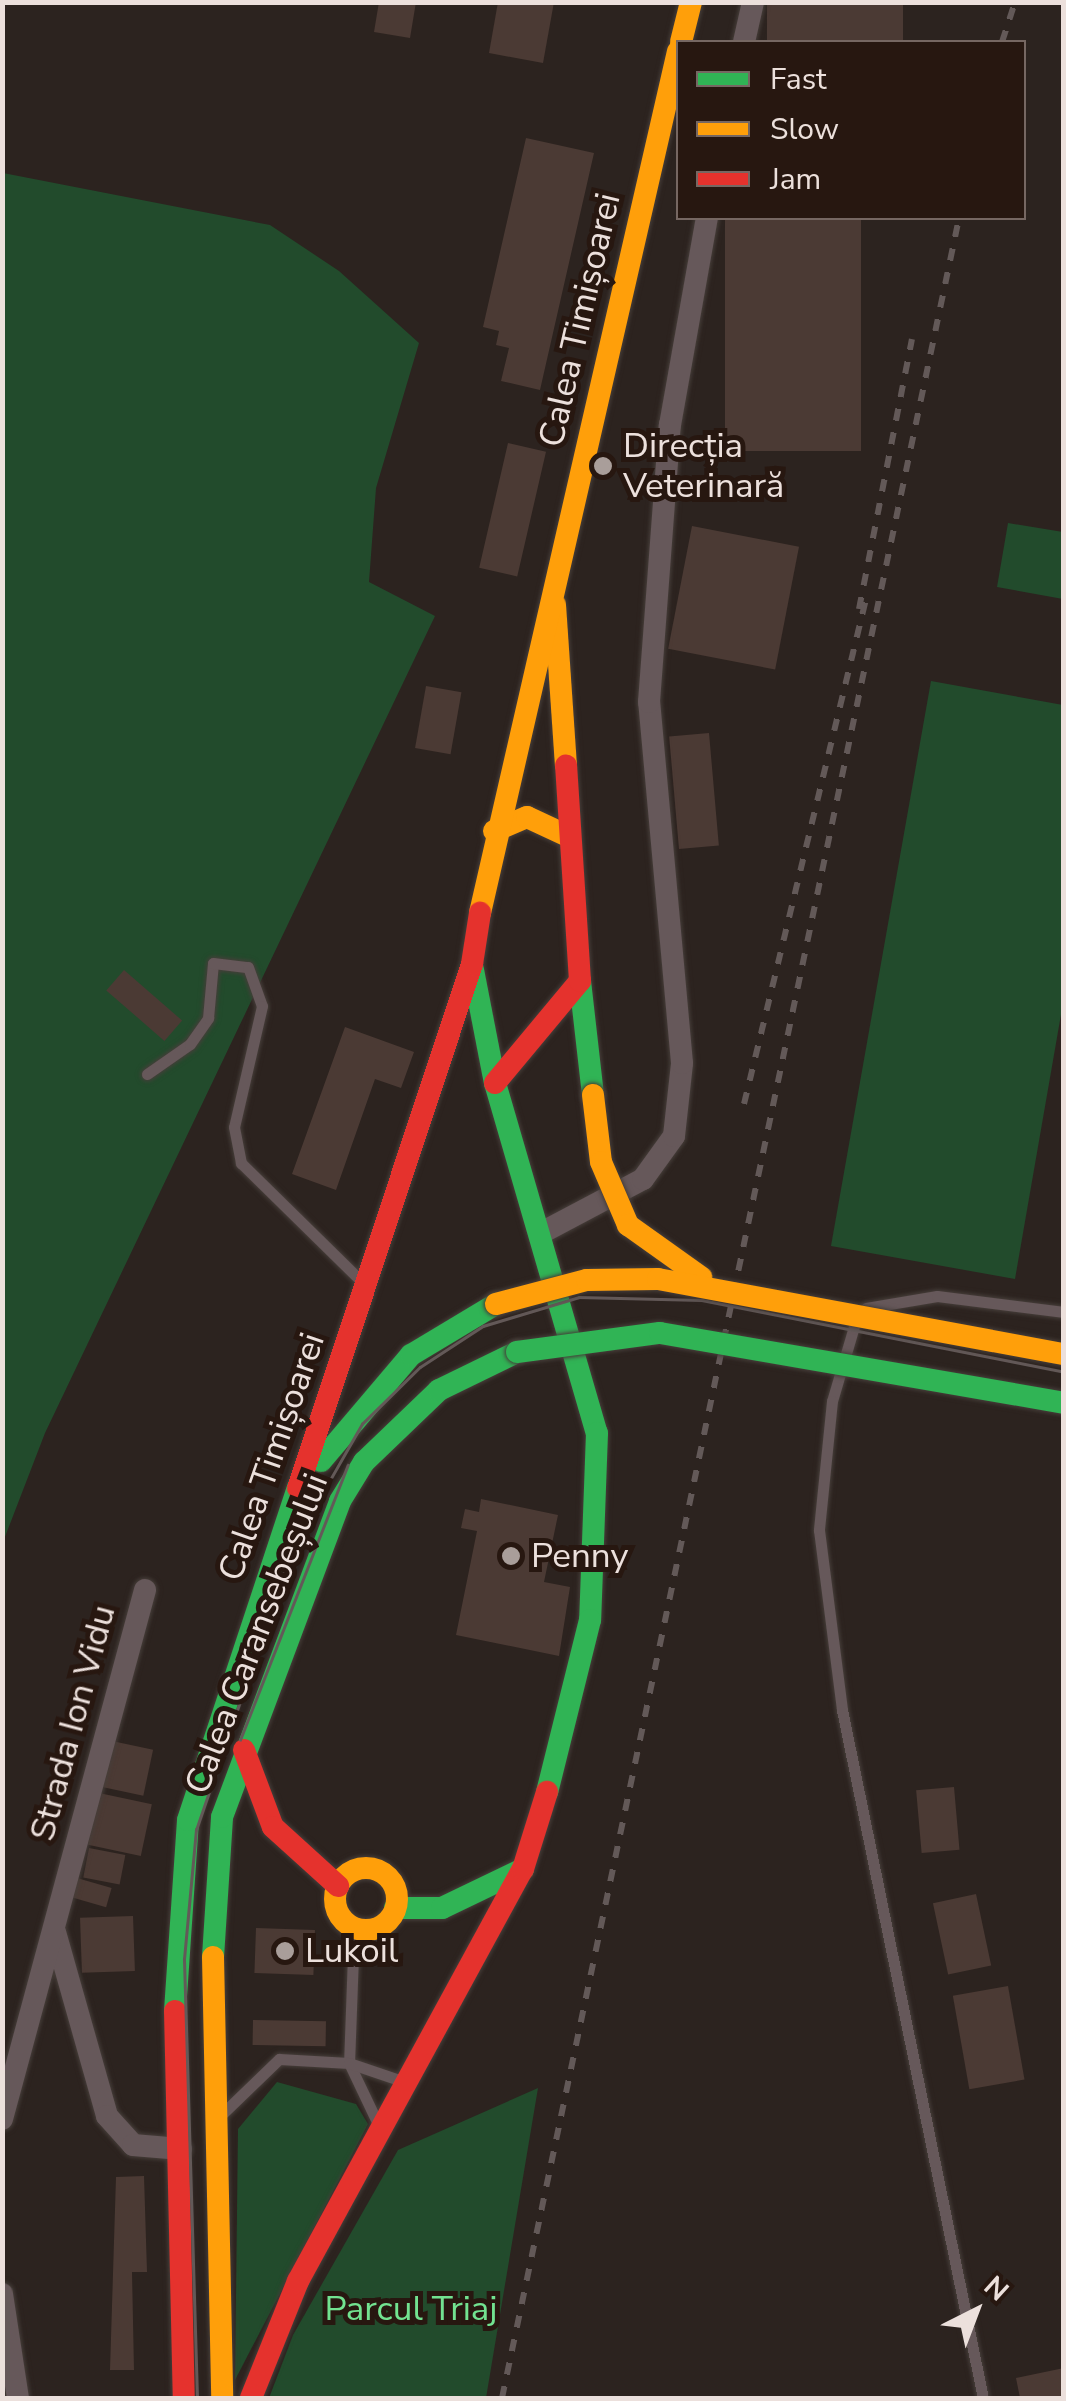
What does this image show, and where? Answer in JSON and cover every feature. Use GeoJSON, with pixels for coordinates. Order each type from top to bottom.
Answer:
{"type":"FeatureCollection","features":[{"type":"Feature","properties":{"kind":"main road"},"geometry":{"type":"LineString","coordinates":[[680,40],[690,2]]}},
{"type":"Feature","properties":{"kind":"main road","name":"Calea Timișoarei"},"geometry":{"type":"LineString","coordinates":[[184,2398],[174,1967],[188,1820],[296,1506],[472,964],[494,830],[555,606],[676,60]]}},
{"type":"Feature","properties":{"kind":"main road","name":"Calea Timișoarei"},"geometry":{"type":"LineString","coordinates":[[555,606],[563,626],[568,836],[601,1162],[628,1225],[668,1261],[721,1285]]}},
{"type":"Feature","properties":{"kind":"main road"},"geometry":{"type":"LineString","coordinates":[[494,830],[528,817],[568,836]]}},
{"type":"Feature","properties":{"kind":"main road","name":"Calea Timișoarei"},"geometry":{"type":"LineString","coordinates":[[251,2398],[298,2281],[415,2075],[522,1870],[569,1725],[600,1529],[597,1433],[543,1232],[495,1083],[472,964]]}},
{"type":"Feature","properties":{"kind":"main road"},"geometry":{"type":"LineString","coordinates":[[495,1083],[580,980]]}},
{"type":"Feature","properties":{"kind":"main road"},"geometry":{"type":"LineString","coordinates":[[486,1036],[526,1046]]}},
{"type":"Feature","properties":{"kind":"main road","name":"Calea Caransebeșului"},"geometry":{"type":"LineString","coordinates":[[296,1506],[383,1380],[496,1304],[588,1280],[721,1285],[1064,1354]]}},
{"type":"Feature","properties":{"kind":"main road","name":"Calea Caransebeșului"},"geometry":{"type":"LineString","coordinates":[[222,2398],[212,2126],[212,1896],[244,1750],[340,1501],[364,1462],[439,1390],[517,1352],[660,1333],[1064,1403]]}},
{"type":"Feature","properties":{"kind":"main road"},"geometry":{"type":"LineString","coordinates":[[244,1750],[273,1827],[338,1886]]}},
{"type":"Feature","properties":{"kind":"main road"},"geometry":{"type":"LineString","coordinates":[[396,1908],[393,1885],[375,1870],[351,1872],[338,1886],[336,1907],[354,1928],[379,1927],[396,1908],[470,1900],[522,1870]]}},
{"type":"Feature","properties":{"kind":"street"},"geometry":{"type":"LineString","coordinates":[[744,40],[753,2]]}},
{"type":"Feature","properties":{"kind":"street"},"geometry":{"type":"LineString","coordinates":[[543,1232],[643,1179],[674,1136],[682,1063],[649,702],[670,425],[707,220]]}},
{"type":"Feature","properties":{"kind":"street","name":"Strada Ion Vidu"},"geometry":{"type":"LineString","coordinates":[[2,2119],[145,1590]]}},
{"type":"Feature","properties":{"kind":"street"},"geometry":{"type":"LineString","coordinates":[[55,1932],[108,2116],[133,2145],[181,2150]]}},
{"type":"Feature","properties":{"kind":"street"},"geometry":{"type":"LineString","coordinates":[[2,2294],[18,2398]]}},
{"type":"Feature","properties":{"kind":"lane"},"geometry":{"type":"LineString","coordinates":[[147,1074],[190,1044],[208,1018],[213,963],[248,967],[262,1006],[234,1128],[241,1163],[367,1286]]}},
{"type":"Feature","properties":{"kind":"lane"},"geometry":{"type":"LineString","coordinates":[[983,2398],[842,1710],[819,1530],[832,1401],[851,1330],[871,1302],[936,1296],[1064,1312]]}},
{"type":"Feature","properties":{"kind":"lane"},"geometry":{"type":"LineString","coordinates":[[354,1928],[349,2062],[381,2136]]}},
{"type":"Feature","properties":{"kind":"lane"},"geometry":{"type":"LineString","coordinates":[[212,2126],[255,2074],[280,2059],[349,2062],[373,2078],[415,2075]]}},
{"type":"Feature","properties":{"kind":"green space"},"geometry":{"type":"Polygon","coordinates":[[[3,173],[270,225],[339,271],[419,343],[376,488],[369,582],[435,616],[45,1433],[3,1542],[3,173]]]}},
{"type":"Feature","properties":{"kind":"green space"},"geometry":{"type":"Polygon","coordinates":[[[1008,523],[1063,532],[1063,599],[997,587],[1008,523]]]}},
{"type":"Feature","properties":{"kind":"green space"},"geometry":{"type":"Polygon","coordinates":[[[931,681],[1063,705],[1063,1003],[1015,1279],[831,1246],[931,681]]]}},
{"type":"Feature","properties":{"kind":"green space"},"geometry":{"type":"Polygon","coordinates":[[[277,2082],[356,2104],[368,2124],[235,2380],[238,2129],[277,2082]]]}},
{"type":"Feature","properties":{"kind":"green space","name":"Parcul Triaj"},"geometry":{"type":"Polygon","coordinates":[[[538,2088],[486,2398],[269,2398],[293,2335],[398,2150],[538,2088]]]}},
{"type":"Feature","properties":{"kind":"building"},"geometry":{"type":"Polygon","coordinates":[[[379,2],[416,2],[410,38],[374,32],[379,2]]]}},
{"type":"Feature","properties":{"kind":"building"},"geometry":{"type":"Polygon","coordinates":[[[498,2],[554,2],[543,63],[489,53],[498,2]]]}},
{"type":"Feature","properties":{"kind":"building"},"geometry":{"type":"Polygon","coordinates":[[[767,2],[903,2],[903,40],[767,40],[767,2]]]}},
{"type":"Feature","properties":{"kind":"building"},"geometry":{"type":"Polygon","coordinates":[[[526,138],[594,153],[540,390],[501,381],[509,348],[496,345],[499,331],[483,327],[526,138]]]}},
{"type":"Feature","properties":{"kind":"building"},"geometry":{"type":"Polygon","coordinates":[[[725,220],[861,220],[861,451],[725,451],[725,220]]]}},
{"type":"Feature","properties":{"kind":"building"},"geometry":{"type":"Polygon","coordinates":[[[508,443],[546,452],[517,576],[479,568],[508,443]]]}},
{"type":"Feature","properties":{"kind":"building"},"geometry":{"type":"Polygon","coordinates":[[[692,526],[799,547],[775,670],[668,649],[692,526]]]}},
{"type":"Feature","properties":{"kind":"building"},"geometry":{"type":"Polygon","coordinates":[[[426,686],[461,692],[451,754],[415,748],[426,686]]]}},
{"type":"Feature","properties":{"kind":"building"},"geometry":{"type":"Polygon","coordinates":[[[709,733],[719,846],[679,849],[669,736],[709,733]]]}},
{"type":"Feature","properties":{"kind":"building"},"geometry":{"type":"Polygon","coordinates":[[[124,970],[182,1021],[164,1041],[106,990],[124,970]]]}},
{"type":"Feature","properties":{"kind":"building"},"geometry":{"type":"Polygon","coordinates":[[[345,1027],[414,1052],[401,1088],[375,1079],[336,1190],[292,1174],[345,1027]]]}},
{"type":"Feature","properties":{"kind":"building","name":"Penny"},"geometry":{"type":"Polygon","coordinates":[[[481,1499],[558,1515],[544,1582],[570,1587],[559,1656],[456,1635],[477,1531],[461,1528],[465,1509],[479,1512],[481,1499]]]}},
{"type":"Feature","properties":{"kind":"building"},"geometry":{"type":"Polygon","coordinates":[[[112,1741],[153,1750],[143,1796],[102,1787],[112,1741]]]}},
{"type":"Feature","properties":{"kind":"building"},"geometry":{"type":"Polygon","coordinates":[[[954,1787],[959,1850],[922,1853],[916,1790],[954,1787]]]}},
{"type":"Feature","properties":{"kind":"building"},"geometry":{"type":"Polygon","coordinates":[[[99,1793],[152,1804],[141,1856],[88,1845],[99,1793]]]}},
{"type":"Feature","properties":{"kind":"building"},"geometry":{"type":"Polygon","coordinates":[[[89,1848],[125,1855],[120,1885],[83,1877],[89,1848]]]}},
{"type":"Feature","properties":{"kind":"building"},"geometry":{"type":"Polygon","coordinates":[[[77,1878],[112,1888],[106,1907],[71,1897],[77,1878]]]}},
{"type":"Feature","properties":{"kind":"building"},"geometry":{"type":"Polygon","coordinates":[[[976,1894],[991,1965],[948,1975],[933,1903],[976,1894]]]}},
{"type":"Feature","properties":{"kind":"building"},"geometry":{"type":"Polygon","coordinates":[[[133,1916],[135,1971],[82,1973],[80,1918],[133,1916]]]}},
{"type":"Feature","properties":{"kind":"building","name":"Lukoil"},"geometry":{"type":"Polygon","coordinates":[[[256,1928],[315,1930],[313,1975],[254,1973],[256,1928]]]}},
{"type":"Feature","properties":{"kind":"building"},"geometry":{"type":"Polygon","coordinates":[[[1008,1986],[1024,2080],[969,2089],[953,1996],[1008,1986]]]}},
{"type":"Feature","properties":{"kind":"building"},"geometry":{"type":"Polygon","coordinates":[[[253,2020],[326,2021],[326,2046],[253,2045],[253,2020]]]}},
{"type":"Feature","properties":{"kind":"building"},"geometry":{"type":"Polygon","coordinates":[[[144,2176],[147,2272],[132,2272],[134,2370],[110,2370],[116,2177],[144,2176]]]}},
{"type":"Feature","properties":{"kind":"building"},"geometry":{"type":"Polygon","coordinates":[[[1064,2368],[1064,2398],[1020,2398],[1016,2378],[1064,2368]]]}},
{"type":"Feature","properties":{"kind":"tram line"},"geometry":{"type":"LineString","coordinates":[[197,2398],[184,1959],[196,1830],[295,1541],[362,1424],[420,1367],[483,1326],[579,1297],[702,1300],[1064,1372]]}},
{"type":"Feature","properties":{"kind":"tram line"},"geometry":{"type":"LineString","coordinates":[[240,1740],[348,1465]]}},
{"type":"Feature","properties":{"kind":"railway"},"geometry":{"type":"LineString","coordinates":[[1003,40],[1015,2]]}},
{"type":"Feature","properties":{"kind":"railway"},"geometry":{"type":"LineString","coordinates":[[502,2398],[959,220]]}},
{"type":"Feature","properties":{"kind":"railway"},"geometry":{"type":"LineString","coordinates":[[859,609],[912,339]]}},
{"type":"Feature","properties":{"kind":"railway"},"geometry":{"type":"LineString","coordinates":[[744,1104],[866,599]]}},
{"type":"Feature","properties":{"kind":"traffic: fast"},"geometry":{"type":"LineString","coordinates":[[473,970],[495,1083],[597,1433],[590,1620],[547,1792]]}},
{"type":"Feature","properties":{"kind":"traffic: fast"},"geometry":{"type":"LineString","coordinates":[[580,981],[593,1095]]}},
{"type":"Feature","properties":{"kind":"traffic: fast"},"geometry":{"type":"LineString","coordinates":[[321,1461],[411,1355],[496,1304]]}},
{"type":"Feature","properties":{"kind":"traffic: fast"},"geometry":{"type":"LineString","coordinates":[[517,1352],[660,1333],[1064,1403]]}},
{"type":"Feature","properties":{"kind":"traffic: fast"},"geometry":{"type":"LineString","coordinates":[[213,1957],[222,1817],[340,1501],[364,1462],[439,1390],[517,1352]]}},
{"type":"Feature","properties":{"kind":"traffic: fast"},"geometry":{"type":"LineString","coordinates":[[175,2011],[188,1820],[298,1488]]}},
{"type":"Feature","properties":{"kind":"traffic: fast"},"geometry":{"type":"LineString","coordinates":[[395,1908],[442,1908],[523,1869]]}},
{"type":"Feature","properties":{"kind":"traffic: slow"},"geometry":{"type":"LineString","coordinates":[[682,40],[691,2]]}},
{"type":"Feature","properties":{"kind":"traffic: slow"},"geometry":{"type":"LineString","coordinates":[[480,913],[676,60]]}},
{"type":"Feature","properties":{"kind":"traffic: slow"},"geometry":{"type":"LineString","coordinates":[[555,605],[566,765]]}},
{"type":"Feature","properties":{"kind":"traffic: slow"},"geometry":{"type":"LineString","coordinates":[[494,831],[527,817],[568,836]]}},
{"type":"Feature","properties":{"kind":"traffic: slow"},"geometry":{"type":"LineString","coordinates":[[593,1095],[601,1162],[628,1225],[701,1277]]}},
{"type":"Feature","properties":{"kind":"traffic: slow"},"geometry":{"type":"LineString","coordinates":[[496,1304],[587,1280],[658,1279],[1064,1354]]}},
{"type":"Feature","properties":{"kind":"traffic: slow"},"geometry":{"type":"LineString","coordinates":[[366,1868],[388,1877],[397,1899],[388,1921],[366,1930],[344,1921],[335,1899],[344,1877],[366,1868]]}},
{"type":"Feature","properties":{"kind":"traffic: slow"},"geometry":{"type":"LineString","coordinates":[[213,1957],[222,2398]]}},
{"type":"Feature","properties":{"kind":"traffic: jam"},"geometry":{"type":"LineString","coordinates":[[495,1083],[580,981],[566,765]]}},
{"type":"Feature","properties":{"kind":"traffic: jam"},"geometry":{"type":"LineString","coordinates":[[298,1488],[472,964],[480,913]]}},
{"type":"Feature","properties":{"kind":"traffic: jam"},"geometry":{"type":"LineString","coordinates":[[244,1750],[273,1827],[338,1886]]}},
{"type":"Feature","properties":{"kind":"traffic: jam"},"geometry":{"type":"LineString","coordinates":[[251,2398],[298,2281],[523,1869],[547,1792]]}},
{"type":"Feature","properties":{"kind":"traffic: jam"},"geometry":{"type":"LineString","coordinates":[[175,2011],[184,2398]]}},
{"type":"Feature","properties":{"kind":"place","name":"Direcția Veterinară"},"geometry":{"type":"Point","coordinates":[603,466]}},
{"type":"Feature","properties":{"kind":"place","name":"Penny"},"geometry":{"type":"Point","coordinates":[511,1556]}},
{"type":"Feature","properties":{"kind":"place","name":"Lukoil"},"geometry":{"type":"Point","coordinates":[285,1951]}}]}
